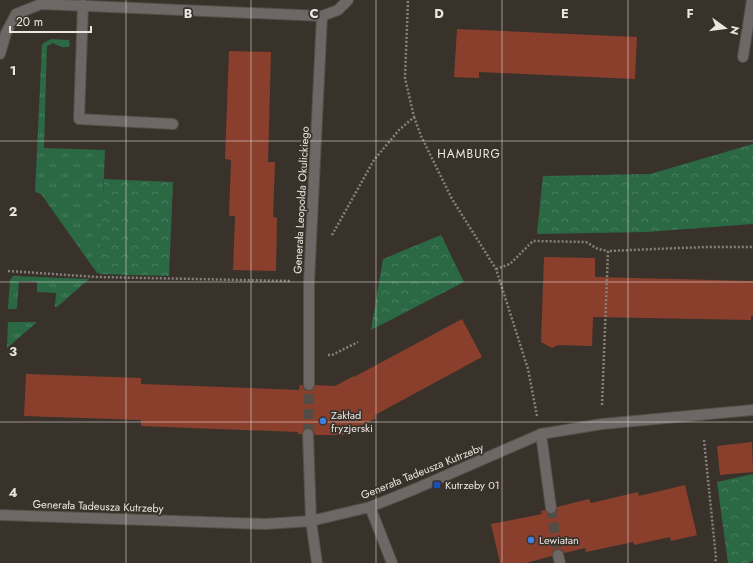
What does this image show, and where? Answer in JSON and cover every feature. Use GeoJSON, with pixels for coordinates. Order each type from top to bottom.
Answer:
{"type":"FeatureCollection","features":[{"type":"Feature","properties":{"kind":"street"},"geometry":{"type":"LineString","coordinates":[[0,54],[6,33],[16,14],[41,4],[322,16],[338,10],[348,0]]}},
{"type":"Feature","properties":{"kind":"street"},"geometry":{"type":"LineString","coordinates":[[743,57],[752,0]]}},
{"type":"Feature","properties":{"kind":"street"},"geometry":{"type":"LineString","coordinates":[[84,5],[79,119],[173,124]]}},
{"type":"Feature","properties":{"kind":"street","name":"Generała Leopolda Okulickiego"},"geometry":{"type":"LineString","coordinates":[[309,385],[309,282],[322,16]]}},
{"type":"Feature","properties":{"kind":"street","name":"Generała Tadeusza Kutrzeby"},"geometry":{"type":"LineString","coordinates":[[0,515],[265,524],[310,521],[370,507],[541,434],[602,424],[753,410]]}},
{"type":"Feature","properties":{"kind":"street"},"geometry":{"type":"LineString","coordinates":[[308,434],[310,521],[317,563]]}},
{"type":"Feature","properties":{"kind":"street"},"geometry":{"type":"LineString","coordinates":[[541,434],[552,508]]}},
{"type":"Feature","properties":{"kind":"street"},"geometry":{"type":"LineString","coordinates":[[370,507],[392,563]]}},
{"type":"Feature","properties":{"kind":"path"},"geometry":{"type":"LineString","coordinates":[[408,0],[405,78],[414,117],[421,136],[452,199],[496,269],[528,369],[541,434]]}},
{"type":"Feature","properties":{"kind":"path"},"geometry":{"type":"LineString","coordinates":[[329,239],[374,160],[399,130],[414,117]]}},
{"type":"Feature","properties":{"kind":"path"},"geometry":{"type":"LineString","coordinates":[[496,269],[510,264],[533,241],[586,242],[598,249],[608,251],[704,247],[753,247]]}},
{"type":"Feature","properties":{"kind":"path"},"geometry":{"type":"LineString","coordinates":[[602,424],[608,251]]}},
{"type":"Feature","properties":{"kind":"path"},"geometry":{"type":"LineString","coordinates":[[8,271],[97,277],[284,281]]}},
{"type":"Feature","properties":{"kind":"path"},"geometry":{"type":"LineString","coordinates":[[332,355],[358,342]]}},
{"type":"Feature","properties":{"kind":"path"},"geometry":{"type":"LineString","coordinates":[[704,440],[716,558],[715,563]]}},
{"type":"Feature","properties":{"kind":"green space"},"geometry":{"type":"Polygon","coordinates":[[[51,39],[69,40],[70,46],[64,47],[53,43],[47,46],[44,148],[105,150],[100,273],[97,273],[41,194],[35,192],[42,44],[51,39]]]}},
{"type":"Feature","properties":{"kind":"green space"},"geometry":{"type":"Polygon","coordinates":[[[753,144],[753,224],[646,232],[537,234],[543,176],[650,174],[753,144]]]}},
{"type":"Feature","properties":{"kind":"green space"},"geometry":{"type":"Polygon","coordinates":[[[104,179],[173,182],[169,276],[99,274],[104,179]]]}},
{"type":"Feature","properties":{"kind":"green space"},"geometry":{"type":"Polygon","coordinates":[[[441,235],[464,282],[371,330],[383,259],[441,235]]]}},
{"type":"Feature","properties":{"kind":"green space"},"geometry":{"type":"Polygon","coordinates":[[[13,276],[89,279],[57,307],[55,307],[56,293],[37,292],[37,282],[19,281],[17,307],[16,309],[8,309],[10,280],[13,276]]]}},
{"type":"Feature","properties":{"kind":"green space"},"geometry":{"type":"Polygon","coordinates":[[[8,322],[37,322],[7,348],[8,322]]]}},
{"type":"Feature","properties":{"kind":"green space"},"geometry":{"type":"Polygon","coordinates":[[[753,474],[753,561],[747,563],[728,563],[717,482],[753,474]]]}},
{"type":"Feature","properties":{"kind":"building"},"geometry":{"type":"Polygon","coordinates":[[[457,29],[637,37],[635,79],[479,72],[479,78],[454,77],[457,29]]]}},
{"type":"Feature","properties":{"kind":"building"},"geometry":{"type":"Polygon","coordinates":[[[229,51],[271,52],[268,162],[275,162],[273,217],[277,218],[276,271],[233,270],[235,216],[229,216],[231,160],[225,159],[229,51]]]}},
{"type":"Feature","properties":{"kind":"building"},"geometry":{"type":"Polygon","coordinates":[[[544,257],[595,258],[595,277],[753,281],[753,316],[751,316],[751,320],[593,317],[592,346],[558,345],[552,348],[541,342],[544,257]]]}},
{"type":"Feature","properties":{"kind":"building"},"geometry":{"type":"Polygon","coordinates":[[[462,319],[482,357],[375,415],[376,418],[343,435],[315,435],[313,430],[308,428],[304,429],[302,434],[298,434],[298,432],[141,426],[141,420],[24,416],[26,374],[141,378],[141,384],[299,390],[300,385],[302,385],[305,390],[309,391],[314,389],[315,385],[335,386],[462,319]]]}},
{"type":"Feature","properties":{"kind":"building"},"geometry":{"type":"Polygon","coordinates":[[[752,442],[753,472],[720,475],[717,446],[752,442]]]}},
{"type":"Feature","properties":{"kind":"building"},"geometry":{"type":"Polygon","coordinates":[[[685,485],[697,535],[671,541],[670,537],[634,545],[633,542],[586,552],[585,548],[564,553],[562,550],[557,549],[553,551],[552,556],[526,563],[500,563],[491,524],[542,514],[541,511],[545,510],[548,514],[552,514],[557,511],[557,507],[589,499],[591,503],[638,492],[639,496],[685,485]]]}},
{"type":"Feature","properties":{"kind":"tunnel"},"geometry":{"type":"LineString","coordinates":[[308,434],[309,385]]}},
{"type":"Feature","properties":{"kind":"tunnel"},"geometry":{"type":"LineString","coordinates":[[551,508],[558,555]]}},
{"type":"Feature","properties":{"kind":"place","name":"Zakład fryzjerski"},"geometry":{"type":"Point","coordinates":[323,421]}},
{"type":"Feature","properties":{"kind":"place","name":"Kutrzeby 01"},"geometry":{"type":"Point","coordinates":[437,485]}},
{"type":"Feature","properties":{"kind":"place","name":"Lewiatan"},"geometry":{"type":"Point","coordinates":[531,540]}},
{"type":"Feature","properties":{"kind":"district","name":"HAMBURG"},"geometry":{"type":"Point","coordinates":[469,154]}}]}
